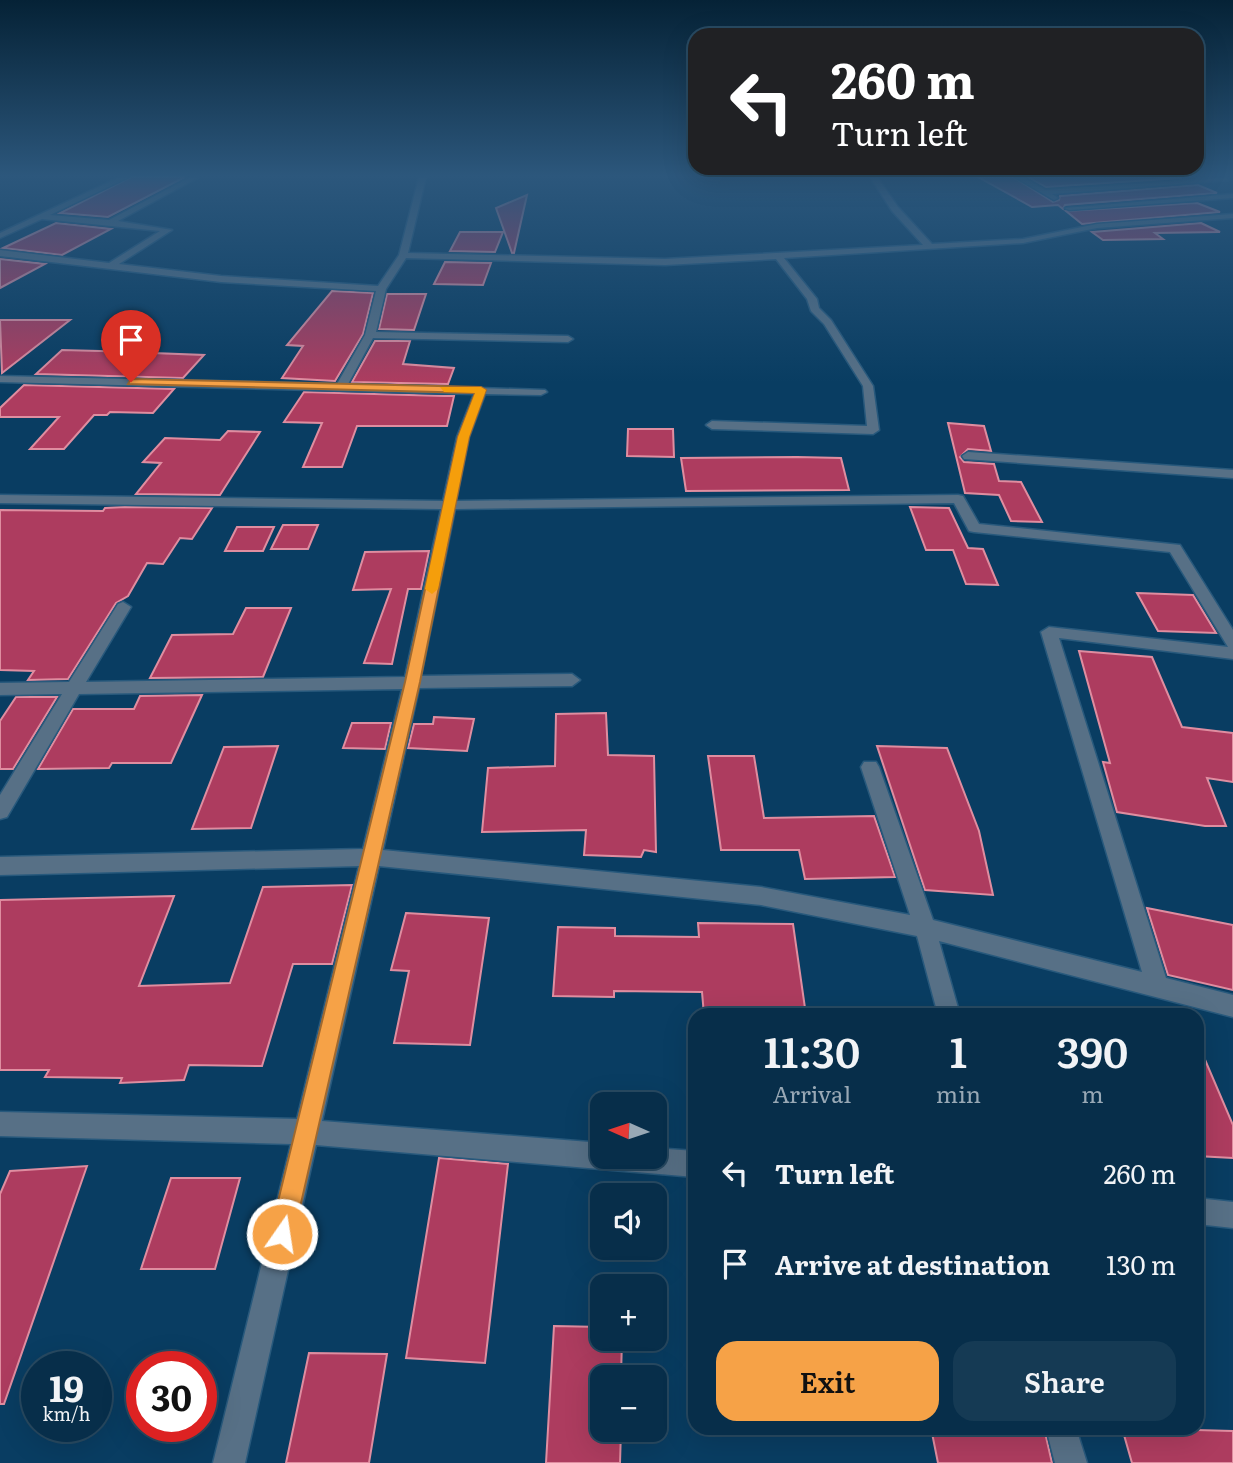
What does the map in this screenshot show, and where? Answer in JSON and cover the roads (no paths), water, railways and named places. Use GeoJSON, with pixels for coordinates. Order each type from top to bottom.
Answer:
{"type":"FeatureCollection","features":[{"type":"Feature","properties":{"kind":"street"},"geometry":{"type":"LineString","coordinates":[[110,266],[144,245]]}},
{"type":"Feature","properties":{"kind":"street"},"geometry":{"type":"LineString","coordinates":[[341,387],[370,335],[381,289],[403,255],[405,245]]}},
{"type":"Feature","properties":{"kind":"street"},"geometry":{"type":"LineString","coordinates":[[403,255],[665,262],[943,245]]}},
{"type":"Feature","properties":{"kind":"street"},"geometry":{"type":"LineString","coordinates":[[0,253],[222,279],[381,289]]}},
{"type":"Feature","properties":{"kind":"street"},"geometry":{"type":"LineString","coordinates":[[712,425],[873,430],[868,386],[828,322],[814,309],[812,299],[778,257]]}},
{"type":"Feature","properties":{"kind":"street"},"geometry":{"type":"LineString","coordinates":[[370,335],[568,339]]}},
{"type":"Feature","properties":{"kind":"street"},"geometry":{"type":"LineString","coordinates":[[0,379],[541,391]]}},
{"type":"Feature","properties":{"kind":"street"},"geometry":{"type":"LineString","coordinates":[[229,1463],[412,682],[463,437],[481,390]]}},
{"type":"Feature","properties":{"kind":"street"},"geometry":{"type":"LineString","coordinates":[[968,456],[1233,474]]}},
{"type":"Feature","properties":{"kind":"street"},"geometry":{"type":"LineString","coordinates":[[0,499],[140,503],[450,505],[958,499],[974,528],[1175,548],[1233,643]]}},
{"type":"Feature","properties":{"kind":"street"},"geometry":{"type":"LineString","coordinates":[[0,811],[122,607]]}},
{"type":"Feature","properties":{"kind":"street"},"geometry":{"type":"LineString","coordinates":[[1158,987],[1049,632],[1233,653]]}},
{"type":"Feature","properties":{"kind":"street"},"geometry":{"type":"LineString","coordinates":[[0,689],[72,690],[572,680]]}},
{"type":"Feature","properties":{"kind":"street"},"geometry":{"type":"LineString","coordinates":[[870,767],[925,928],[947,1008]]}},
{"type":"Feature","properties":{"kind":"street"},"geometry":{"type":"LineString","coordinates":[[0,866],[370,857],[761,895],[925,928],[1233,1006]]}},
{"type":"Feature","properties":{"kind":"street"},"geometry":{"type":"LineString","coordinates":[[0,1124],[306,1132],[590,1155]]}},
{"type":"Feature","properties":{"kind":"street"},"geometry":{"type":"LineString","coordinates":[[667,1162],[688,1163]]}},
{"type":"Feature","properties":{"kind":"street"},"geometry":{"type":"LineString","coordinates":[[1204,1212],[1233,1214]]}},
{"type":"Feature","properties":{"kind":"street"},"geometry":{"type":"LineString","coordinates":[[1063,1435],[1071,1463]]}}]}
